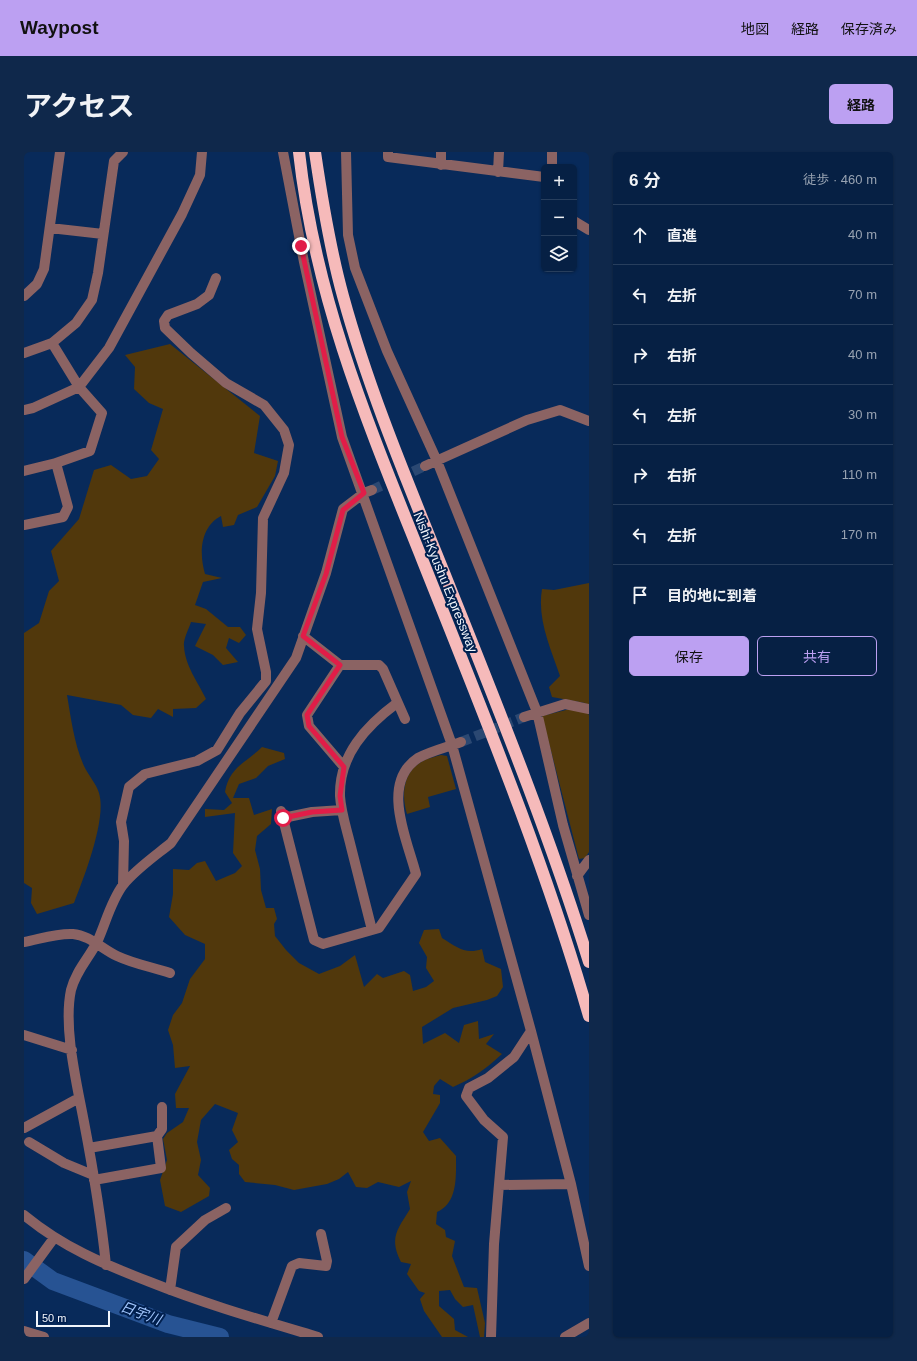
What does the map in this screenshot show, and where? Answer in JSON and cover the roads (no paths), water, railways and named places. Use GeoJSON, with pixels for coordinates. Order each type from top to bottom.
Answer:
{"type":"FeatureCollection","features":[{"type":"Feature","properties":{"kind":"highway","name":"Nishi-Kyushu Expressway"},"geometry":{"type":"LineString","coordinates":[[299,152],[312,236],[337,335],[366,417],[538,855],[589,1016]]}},
{"type":"Feature","properties":{"kind":"highway","name":"Nishi-Kyushu Expressway"},"geometry":{"type":"LineString","coordinates":[[315,152],[330,242],[342,294],[359,348],[402,468],[524,774],[560,873],[589,962]]}},
{"type":"Feature","properties":{"kind":"street"},"geometry":{"type":"LineString","coordinates":[[24,296],[37,284],[44,269],[60,152]]}},
{"type":"Feature","properties":{"kind":"street"},"geometry":{"type":"LineString","coordinates":[[24,354],[52,343],[76,323],[92,300],[98,273],[114,161],[123,152]]}},
{"type":"Feature","properties":{"kind":"street"},"geometry":{"type":"LineString","coordinates":[[24,410],[33,408],[79,387],[109,348],[182,214],[200,176],[202,152]]}},
{"type":"Feature","properties":{"kind":"street"},"geometry":{"type":"LineString","coordinates":[[283,152],[304,262],[342,437],[368,492],[457,744],[571,1184],[589,1266]]}},
{"type":"Feature","properties":{"kind":"street"},"geometry":{"type":"LineString","coordinates":[[346,152],[348,235],[355,268],[387,351],[437,461],[537,712],[563,825],[589,916]]}},
{"type":"Feature","properties":{"kind":"street"},"geometry":{"type":"LineString","coordinates":[[388,152],[388,157],[541,177]]}},
{"type":"Feature","properties":{"kind":"street"},"geometry":{"type":"LineString","coordinates":[[441,152],[441,165]]}},
{"type":"Feature","properties":{"kind":"street"},"geometry":{"type":"LineString","coordinates":[[498,172],[499,152]]}},
{"type":"Feature","properties":{"kind":"street"},"geometry":{"type":"LineString","coordinates":[[552,152],[552,164]]}},
{"type":"Feature","properties":{"kind":"street"},"geometry":{"type":"LineString","coordinates":[[577,224],[589,230]]}},
{"type":"Feature","properties":{"kind":"street"},"geometry":{"type":"LineString","coordinates":[[50,228],[103,234]]}},
{"type":"Feature","properties":{"kind":"street"},"geometry":{"type":"LineString","coordinates":[[123,885],[124,841],[121,822],[129,787],[145,774],[197,760],[217,750],[240,713],[266,681],[266,672],[257,630],[261,593],[262,518],[284,472],[289,445],[284,430],[264,405],[226,383],[196,358],[165,328],[164,321],[168,315],[197,304],[210,295],[216,278]]}},
{"type":"Feature","properties":{"kind":"street"},"geometry":{"type":"LineString","coordinates":[[24,471],[56,463],[90,451],[102,413],[79,387],[52,343]]}},
{"type":"Feature","properties":{"kind":"street"},"geometry":{"type":"LineString","coordinates":[[425,466],[527,420],[560,410],[589,421]]}},
{"type":"Feature","properties":{"kind":"street"},"geometry":{"type":"LineString","coordinates":[[24,525],[63,517],[68,507],[56,463]]}},
{"type":"Feature","properties":{"kind":"street"},"geometry":{"type":"LineString","coordinates":[[106,1265],[103,1234],[72,1050],[69,1017],[71,990],[80,967],[96,943],[110,909],[123,885],[171,844],[296,658],[326,574],[343,510],[368,492]]}},
{"type":"Feature","properties":{"kind":"street"},"geometry":{"type":"LineString","coordinates":[[303,636],[340,665],[379,665],[383,669],[404,719]]}},
{"type":"Feature","properties":{"kind":"street"},"geometry":{"type":"LineString","coordinates":[[340,665],[307,715],[309,726],[344,767]]}},
{"type":"Feature","properties":{"kind":"street"},"geometry":{"type":"LineString","coordinates":[[372,930],[342,810],[340,796],[344,767],[352,748],[362,733],[397,703]]}},
{"type":"Feature","properties":{"kind":"street"},"geometry":{"type":"LineString","coordinates":[[524,717],[565,704],[589,709]]}},
{"type":"Feature","properties":{"kind":"street"},"geometry":{"type":"LineString","coordinates":[[342,810],[282,814],[314,940],[323,944],[378,928],[416,874],[398,807],[397,795],[400,780],[408,767],[419,758],[457,744]]}},
{"type":"Feature","properties":{"kind":"street"},"geometry":{"type":"LineString","coordinates":[[577,876],[589,860]]}},
{"type":"Feature","properties":{"kind":"street"},"geometry":{"type":"LineString","coordinates":[[24,942],[64,934],[74,934],[86,937],[116,955],[133,962],[170,973]]}},
{"type":"Feature","properties":{"kind":"street"},"geometry":{"type":"LineString","coordinates":[[491,1337],[494,1244],[503,1137],[484,1120],[466,1096],[469,1088],[488,1078],[514,1057],[531,1031]]}},
{"type":"Feature","properties":{"kind":"street"},"geometry":{"type":"LineString","coordinates":[[24,1035],[72,1050]]}},
{"type":"Feature","properties":{"kind":"street"},"geometry":{"type":"LineString","coordinates":[[24,1128],[80,1098]]}},
{"type":"Feature","properties":{"kind":"street"},"geometry":{"type":"LineString","coordinates":[[29,1142],[64,1163],[93,1177],[161,1168],[157,1136],[162,1129],[162,1107]]}},
{"type":"Feature","properties":{"kind":"street"},"geometry":{"type":"LineString","coordinates":[[89,1148],[157,1136]]}},
{"type":"Feature","properties":{"kind":"street"},"geometry":{"type":"LineString","coordinates":[[500,1185],[571,1184]]}},
{"type":"Feature","properties":{"kind":"street"},"geometry":{"type":"LineString","coordinates":[[170,1290],[176,1247],[205,1220],[226,1208]]}},
{"type":"Feature","properties":{"kind":"street"},"geometry":{"type":"LineString","coordinates":[[24,1215],[54,1238],[74,1250],[106,1265],[221,1309],[318,1337]]}},
{"type":"Feature","properties":{"kind":"street"},"geometry":{"type":"LineString","coordinates":[[271,1323],[292,1266],[299,1263],[326,1266],[327,1261],[321,1234]]}},
{"type":"Feature","properties":{"kind":"street"},"geometry":{"type":"LineString","coordinates":[[24,1279],[54,1238]]}},
{"type":"Feature","properties":{"kind":"street"},"geometry":{"type":"LineString","coordinates":[[565,1337],[589,1323]]}},
{"type":"Feature","properties":{"kind":"street"},"geometry":{"type":"LineString","coordinates":[[24,1331],[44,1337]]}},
{"type":"Feature","properties":{"kind":"waterway","name":"日宇川"},"geometry":{"type":"LineString","coordinates":[[24,1260],[53,1281],[168,1324],[220,1337]]}},
{"type":"Feature","properties":{"kind":"tunnel"},"geometry":{"type":"LineString","coordinates":[[372,490],[425,466]]}},
{"type":"Feature","properties":{"kind":"tunnel"},"geometry":{"type":"LineString","coordinates":[[461,742],[524,717]]}}]}
